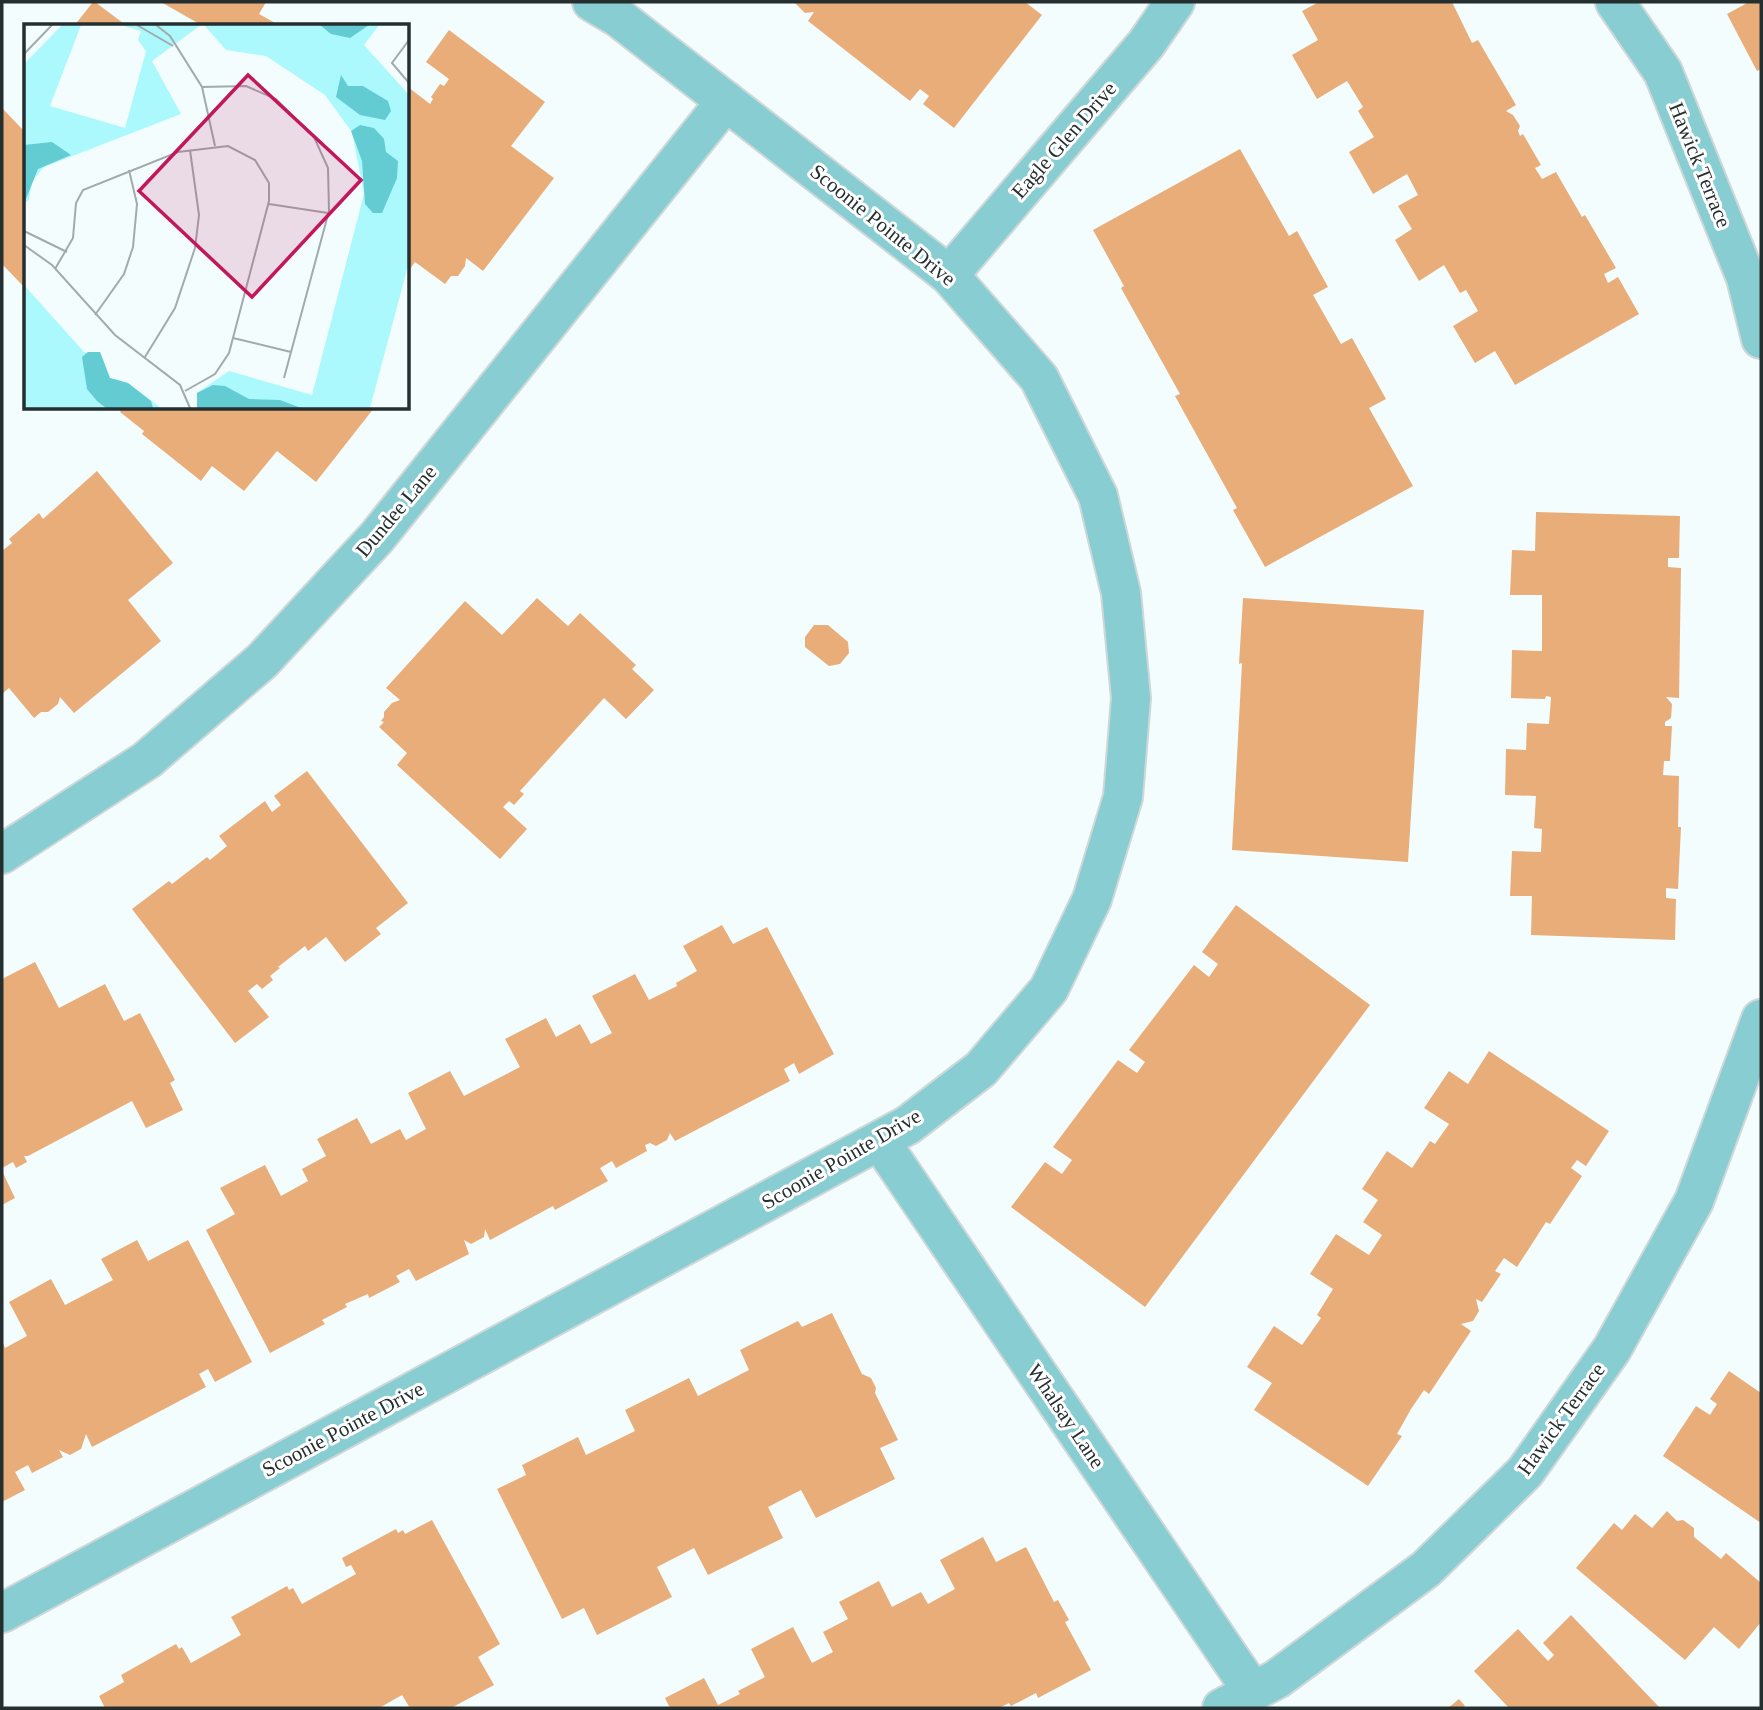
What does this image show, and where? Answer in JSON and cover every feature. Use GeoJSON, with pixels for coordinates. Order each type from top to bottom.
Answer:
{"type":"FeatureCollection","features":[{"type":"Feature","properties":{"kind":"street","name":"Scoonie Pointe Drive"},"geometry":{"type":"LineString","coordinates":[[2,1613],[908,1125],[981,1069],[1049,989],[1092,899],[1123,797],[1131,698],[1121,593],[1098,496],[1039,378],[949,275],[619,18],[592,2]]}},
{"type":"Feature","properties":{"kind":"street","name":"Eagle Glen Drive"},"geometry":{"type":"LineString","coordinates":[[949,275],[1146,44],[1175,2]]}},
{"type":"Feature","properties":{"kind":"street","name":"Hawick Terrace"},"geometry":{"type":"LineString","coordinates":[[1615,2],[1663,72],[1746,278],[1761,339]]}},
{"type":"Feature","properties":{"kind":"street","name":"Dundee Lane"},"geometry":{"type":"LineString","coordinates":[[2,854],[147,760],[262,661],[377,537],[726,101]]}},
{"type":"Feature","properties":{"kind":"street","name":"Hawick Terrace"},"geometry":{"type":"LineString","coordinates":[[1237,1700],[1277,1679],[1426,1569],[1525,1472],[1612,1349],[1694,1201],[1761,1019]]}},
{"type":"Feature","properties":{"kind":"street","name":"Whalsay Lane"},"geometry":{"type":"LineString","coordinates":[[880,1141],[1237,1700]]}},
{"type":"Feature","properties":{"kind":"building"},"geometry":{"type":"Polygon","coordinates":[[[95,2],[124,24],[76,24],[95,2]]]}},
{"type":"Feature","properties":{"kind":"building"},"geometry":{"type":"Polygon","coordinates":[[[161,2],[266,2],[259,14],[277,24],[200,24],[161,2]]]}},
{"type":"Feature","properties":{"kind":"building"},"geometry":{"type":"Polygon","coordinates":[[[794,2],[1025,2],[1042,15],[954,128],[923,104],[929,96],[920,89],[910,101],[808,21],[814,12],[805,13],[794,2]]]}},
{"type":"Feature","properties":{"kind":"building"},"geometry":{"type":"Polygon","coordinates":[[[1319,2],[1452,2],[1472,43],[1478,40],[1516,105],[1506,111],[1513,115],[1520,126],[1520,136],[1523,134],[1541,165],[1535,168],[1542,179],[1556,172],[1616,268],[1604,274],[1608,283],[1618,277],[1639,314],[1515,385],[1495,351],[1475,363],[1453,326],[1478,311],[1466,290],[1460,293],[1444,265],[1419,281],[1395,240],[1412,229],[1398,206],[1418,195],[1407,174],[1373,194],[1349,152],[1374,137],[1358,111],[1363,107],[1347,81],[1317,99],[1292,55],[1318,40],[1302,11],[1319,2]]]}},
{"type":"Feature","properties":{"kind":"building"},"geometry":{"type":"Polygon","coordinates":[[[1749,2],[1761,2],[1761,69],[1757,71],[1727,14],[1749,2]]]}},
{"type":"Feature","properties":{"kind":"building"},"geometry":{"type":"Polygon","coordinates":[[[449,30],[545,102],[511,146],[554,178],[483,271],[466,258],[465,266],[458,276],[451,276],[445,284],[415,262],[410,269],[410,89],[430,104],[433,99],[431,97],[440,84],[444,86],[449,79],[426,62],[449,30]]]}},
{"type":"Feature","properties":{"kind":"building"},"geometry":{"type":"Polygon","coordinates":[[[2,108],[24,131],[24,287],[2,264],[2,108]]]}},
{"type":"Feature","properties":{"kind":"building"},"geometry":{"type":"Polygon","coordinates":[[[1240,149],[1289,236],[1297,231],[1328,287],[1313,295],[1341,344],[1352,338],[1386,399],[1369,408],[1413,486],[1265,567],[1233,510],[1237,508],[1175,396],[1180,394],[1121,288],[1124,286],[1093,230],[1240,149]]]}},
{"type":"Feature","properties":{"kind":"building"},"geometry":{"type":"Polygon","coordinates":[[[372,410],[316,482],[277,451],[244,491],[212,466],[201,481],[142,434],[144,431],[120,412],[372,410]]]}},
{"type":"Feature","properties":{"kind":"building"},"geometry":{"type":"Polygon","coordinates":[[[97,471],[173,563],[128,600],[161,641],[74,713],[60,697],[58,704],[34,718],[9,688],[2,694],[2,551],[12,543],[9,539],[39,513],[43,519],[97,471]]]}},
{"type":"Feature","properties":{"kind":"building"},"geometry":{"type":"Polygon","coordinates":[[[1536,512],[1680,516],[1679,558],[1668,558],[1668,567],[1681,568],[1679,698],[1666,697],[1672,704],[1671,718],[1665,722],[1665,726],[1672,726],[1670,761],[1664,761],[1663,775],[1679,776],[1678,827],[1681,827],[1678,889],[1666,888],[1666,898],[1676,899],[1675,940],[1531,935],[1532,896],[1510,896],[1512,851],[1541,852],[1542,829],[1534,828],[1536,796],[1505,795],[1506,749],[1526,750],[1527,723],[1549,724],[1551,697],[1511,698],[1512,650],[1542,651],[1542,595],[1510,595],[1512,550],[1535,551],[1536,512]]]}},
{"type":"Feature","properties":{"kind":"building"},"geometry":{"type":"Polygon","coordinates":[[[537,598],[568,626],[580,613],[636,665],[632,669],[654,690],[626,719],[604,698],[520,791],[524,794],[514,805],[509,801],[503,807],[527,829],[500,859],[397,765],[407,753],[379,727],[384,722],[381,721],[384,712],[392,703],[400,700],[386,688],[465,601],[502,635],[537,598]]]}},
{"type":"Feature","properties":{"kind":"building"},"geometry":{"type":"Polygon","coordinates":[[[1243,598],[1424,610],[1408,862],[1232,850],[1243,598]]]}},
{"type":"Feature","properties":{"kind":"building"},"geometry":{"type":"Polygon","coordinates":[[[814,625],[828,625],[848,642],[849,653],[840,664],[829,666],[805,647],[805,637],[814,625]]]}},
{"type":"Feature","properties":{"kind":"building"},"geometry":{"type":"Polygon","coordinates":[[[307,771],[408,903],[376,928],[381,934],[345,962],[326,937],[308,951],[305,946],[278,967],[280,968],[270,976],[273,980],[262,989],[257,984],[248,991],[269,1017],[235,1043],[132,909],[169,881],[172,884],[207,857],[210,860],[227,846],[219,836],[265,801],[272,812],[281,805],[274,796],[307,771]]]}},
{"type":"Feature","properties":{"kind":"building"},"geometry":{"type":"Polygon","coordinates":[[[1236,905],[1370,1005],[1145,1307],[1011,1207],[1045,1162],[1062,1174],[1072,1160],[1053,1147],[1118,1060],[1137,1073],[1145,1062],[1129,1050],[1194,965],[1209,977],[1218,964],[1202,952],[1236,905]]]}},
{"type":"Feature","properties":{"kind":"building"},"geometry":{"type":"Polygon","coordinates":[[[722,925],[733,944],[767,927],[834,1054],[799,1074],[794,1063],[784,1069],[790,1081],[675,1141],[670,1133],[667,1140],[656,1146],[650,1143],[645,1145],[647,1151],[616,1168],[612,1161],[600,1168],[608,1181],[555,1210],[553,1206],[490,1240],[485,1229],[484,1237],[471,1244],[464,1240],[469,1254],[416,1281],[409,1269],[396,1276],[400,1282],[369,1298],[368,1294],[345,1304],[347,1307],[322,1320],[325,1324],[270,1353],[206,1230],[235,1214],[220,1188],[265,1165],[281,1196],[308,1181],[302,1169],[326,1156],[317,1139],[357,1118],[371,1144],[400,1129],[406,1140],[426,1129],[408,1093],[450,1071],[464,1096],[520,1067],[505,1039],[546,1018],[556,1037],[580,1024],[591,1044],[612,1033],[592,996],[635,974],[649,1000],[677,986],[676,983],[697,971],[683,946],[722,925]]]}},
{"type":"Feature","properties":{"kind":"building"},"geometry":{"type":"Polygon","coordinates":[[[35,962],[59,1008],[105,984],[124,1021],[140,1013],[175,1080],[170,1083],[183,1110],[146,1128],[132,1101],[24,1156],[27,1162],[16,1168],[13,1162],[2,1168],[2,979],[35,962]]]}},
{"type":"Feature","properties":{"kind":"building"},"geometry":{"type":"Polygon","coordinates":[[[1489,1051],[1609,1131],[1586,1166],[1577,1160],[1571,1168],[1582,1176],[1550,1224],[1546,1222],[1517,1267],[1504,1258],[1495,1271],[1501,1274],[1482,1302],[1476,1299],[1479,1311],[1473,1321],[1461,1324],[1471,1331],[1429,1394],[1424,1390],[1411,1409],[1397,1434],[1402,1436],[1368,1486],[1254,1410],[1272,1383],[1247,1367],[1274,1326],[1302,1345],[1321,1318],[1317,1315],[1333,1289],[1310,1274],[1336,1234],[1369,1255],[1382,1235],[1363,1222],[1378,1200],[1362,1189],[1387,1151],[1412,1168],[1430,1141],[1435,1144],[1449,1124],[1424,1108],[1449,1071],[1468,1084],[1489,1051]]]}},
{"type":"Feature","properties":{"kind":"building"},"geometry":{"type":"Polygon","coordinates":[[[2,1171],[15,1198],[2,1205],[2,1171]]]}},
{"type":"Feature","properties":{"kind":"building"},"geometry":{"type":"Polygon","coordinates":[[[137,1240],[148,1261],[188,1240],[252,1362],[215,1382],[208,1369],[199,1374],[206,1387],[92,1447],[86,1434],[81,1449],[70,1455],[59,1450],[63,1457],[32,1473],[28,1465],[15,1472],[25,1490],[2,1502],[2,1341],[5,1348],[27,1336],[9,1302],[51,1279],[65,1305],[113,1280],[101,1259],[137,1240]]]}},
{"type":"Feature","properties":{"kind":"building"},"geometry":{"type":"Polygon","coordinates":[[[832,1313],[862,1374],[871,1378],[876,1388],[875,1393],[898,1440],[880,1448],[895,1479],[816,1518],[801,1490],[768,1507],[783,1538],[708,1575],[694,1548],[657,1567],[672,1597],[597,1635],[584,1608],[562,1619],[497,1489],[526,1475],[522,1465],[578,1437],[586,1455],[635,1431],[625,1410],[689,1378],[698,1396],[749,1370],[740,1350],[798,1321],[802,1327],[832,1313]]]}},
{"type":"Feature","properties":{"kind":"building"},"geometry":{"type":"Polygon","coordinates":[[[1729,1371],[1761,1393],[1761,1523],[1663,1456],[1696,1406],[1710,1415],[1717,1404],[1710,1399],[1729,1371]]]}},
{"type":"Feature","properties":{"kind":"building"},"geometry":{"type":"Polygon","coordinates":[[[1667,1511],[1677,1521],[1683,1520],[1694,1528],[1694,1537],[1721,1559],[1726,1553],[1761,1583],[1761,1622],[1739,1649],[1714,1627],[1685,1660],[1576,1568],[1614,1523],[1622,1530],[1635,1514],[1652,1528],[1667,1511]]]}},
{"type":"Feature","properties":{"kind":"building"},"geometry":{"type":"Polygon","coordinates":[[[432,1520],[500,1644],[478,1657],[494,1685],[451,1708],[410,1708],[402,1695],[379,1708],[105,1708],[99,1696],[124,1682],[121,1675],[176,1644],[179,1649],[182,1647],[191,1663],[241,1635],[231,1617],[287,1586],[289,1590],[293,1588],[302,1604],[356,1574],[351,1565],[346,1567],[342,1558],[396,1529],[398,1533],[403,1530],[405,1534],[432,1520]]]}},
{"type":"Feature","properties":{"kind":"building"},"geometry":{"type":"Polygon","coordinates":[[[983,1537],[996,1562],[1026,1547],[1054,1602],[1058,1600],[1069,1620],[1065,1622],[1091,1670],[1038,1698],[1036,1693],[1011,1706],[1009,1703],[999,1708],[670,1708],[665,1698],[704,1678],[718,1705],[740,1694],[738,1691],[765,1677],[751,1649],[793,1627],[812,1663],[833,1652],[823,1632],[848,1619],[839,1602],[879,1581],[892,1607],[921,1592],[928,1604],[955,1589],[940,1560],[983,1537]]]}},
{"type":"Feature","properties":{"kind":"building"},"geometry":{"type":"Polygon","coordinates":[[[1571,1615],[1660,1708],[1509,1708],[1474,1671],[1518,1629],[1548,1661],[1554,1655],[1543,1643],[1571,1615]]]}},
{"type":"Feature","properties":{"kind":"building"},"geometry":{"type":"Polygon","coordinates":[[[1459,1699],[1465,1706],[1448,1708],[1459,1699]]]}}]}
